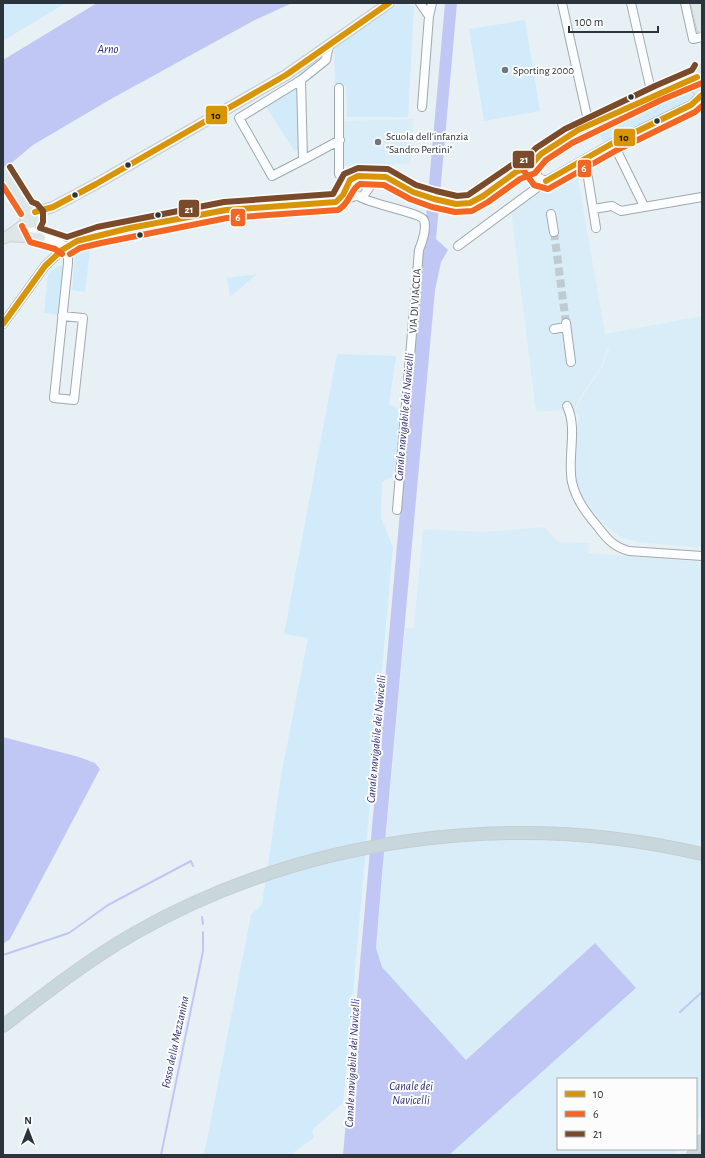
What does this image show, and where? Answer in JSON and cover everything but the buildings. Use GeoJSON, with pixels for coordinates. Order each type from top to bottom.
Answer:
{"type":"FeatureCollection","features":[{"type":"Feature","properties":{"kind":"highway"},"geometry":{"type":"LineString","coordinates":[[3,1017],[61,973],[108,942],[167,909],[301,857],[357,842],[407,833],[458,828],[530,825],[576,827],[646,835],[702,846]]}},
{"type":"Feature","properties":{"kind":"highway"},"geometry":{"type":"LineString","coordinates":[[3,1026],[71,975],[135,934],[235,883],[354,851],[417,840],[465,835],[531,833],[585,836],[644,843],[702,854]]}},
{"type":"Feature","properties":{"kind":"main road"},"geometry":{"type":"LineString","coordinates":[[5,238],[28,222],[23,217],[31,211],[57,205],[286,75],[389,3]]}},
{"type":"Feature","properties":{"kind":"main road"},"geometry":{"type":"LineString","coordinates":[[696,3],[702,28]]}},
{"type":"Feature","properties":{"kind":"main road"},"geometry":{"type":"LineString","coordinates":[[699,74],[696,87],[702,95]]}},
{"type":"Feature","properties":{"kind":"main road"},"geometry":{"type":"LineString","coordinates":[[3,171],[31,211]]}},
{"type":"Feature","properties":{"kind":"main road"},"geometry":{"type":"LineString","coordinates":[[5,238],[40,238]]}},
{"type":"Feature","properties":{"kind":"street"},"geometry":{"type":"LineString","coordinates":[[420,3],[429,16]]}},
{"type":"Feature","properties":{"kind":"street"},"geometry":{"type":"LineString","coordinates":[[422,107],[429,16],[432,3]]}},
{"type":"Feature","properties":{"kind":"street"},"geometry":{"type":"LineString","coordinates":[[562,3],[589,125]]}},
{"type":"Feature","properties":{"kind":"street"},"geometry":{"type":"LineString","coordinates":[[631,3],[652,95]]}},
{"type":"Feature","properties":{"kind":"street"},"geometry":{"type":"LineString","coordinates":[[685,3],[693,39],[702,37]]}},
{"type":"Feature","properties":{"kind":"street"},"geometry":{"type":"LineString","coordinates":[[329,45],[326,60],[301,80],[239,118],[272,176],[340,140]]}},
{"type":"Feature","properties":{"kind":"street"},"geometry":{"type":"LineString","coordinates":[[351,176],[382,177],[393,180],[419,194],[450,203],[461,204],[476,201],[516,172],[530,166],[541,154],[554,145],[589,125],[699,74]]}},
{"type":"Feature","properties":{"kind":"street"},"geometry":{"type":"LineString","coordinates":[[301,80],[303,160]]}},
{"type":"Feature","properties":{"kind":"street"},"geometry":{"type":"LineString","coordinates":[[340,88],[340,161],[351,176],[366,180],[373,201]]}},
{"type":"Feature","properties":{"kind":"street"},"geometry":{"type":"LineString","coordinates":[[458,246],[546,181],[613,143],[691,105],[702,95]]}},
{"type":"Feature","properties":{"kind":"street"},"geometry":{"type":"LineString","coordinates":[[613,143],[644,206]]}},
{"type":"Feature","properties":{"kind":"street"},"geometry":{"type":"LineString","coordinates":[[584,159],[596,228]]}},
{"type":"Feature","properties":{"kind":"street"},"geometry":{"type":"LineString","coordinates":[[530,166],[539,178],[546,181]]}},
{"type":"Feature","properties":{"kind":"street"},"geometry":{"type":"LineString","coordinates":[[337,201],[348,187],[351,176]]}},
{"type":"Feature","properties":{"kind":"street"},"geometry":{"type":"LineString","coordinates":[[351,176],[348,187],[350,192],[358,197]]}},
{"type":"Feature","properties":{"kind":"street"},"geometry":{"type":"LineString","coordinates":[[3,324],[45,266],[66,247],[80,240],[226,210],[337,201],[358,197],[382,177]]}},
{"type":"Feature","properties":{"kind":"street","name":"VIA DI VIACCIA"},"geometry":{"type":"LineString","coordinates":[[358,197],[373,201],[382,206],[411,213],[422,218],[424,221],[422,242],[419,250],[397,510]]}},
{"type":"Feature","properties":{"kind":"street"},"geometry":{"type":"LineString","coordinates":[[593,209],[612,206],[621,211],[702,197]]}},
{"type":"Feature","properties":{"kind":"street"},"geometry":{"type":"LineString","coordinates":[[551,214],[554,232]]}},
{"type":"Feature","properties":{"kind":"street"},"geometry":{"type":"LineString","coordinates":[[28,222],[33,234],[40,238],[58,242],[66,247],[68,258],[62,316],[54,398],[74,400],[83,318],[62,316]]}},
{"type":"Feature","properties":{"kind":"street"},"geometry":{"type":"LineString","coordinates":[[554,329],[566,325],[571,362]]}},
{"type":"Feature","properties":{"kind":"street"},"geometry":{"type":"LineString","coordinates":[[567,406],[572,425],[572,473],[574,487],[581,504],[609,542],[616,547],[629,551],[702,556]]}},
{"type":"Feature","properties":{"kind":"shaded area"},"geometry":{"type":"Polygon","coordinates":[[[3,3],[66,3],[3,41],[3,3]]]}},
{"type":"Feature","properties":{"kind":"shaded area"},"geometry":{"type":"Polygon","coordinates":[[[400,3],[414,6],[408,117],[347,117],[346,86],[335,86],[334,48],[392,6],[400,3]]]}},
{"type":"Feature","properties":{"kind":"shaded area","name":"Sporting 2000"},"geometry":{"type":"Polygon","coordinates":[[[525,20],[540,111],[484,121],[469,29],[525,20]]]}},
{"type":"Feature","properties":{"kind":"shaded area"},"geometry":{"type":"Polygon","coordinates":[[[689,84],[693,97],[604,143],[598,132],[689,84]]]}},
{"type":"Feature","properties":{"kind":"shaded area"},"geometry":{"type":"Polygon","coordinates":[[[293,88],[298,90],[299,148],[295,152],[265,105],[293,88]]]}},
{"type":"Feature","properties":{"kind":"shaded area","name":"Scuola dell'infanzia \"Sandro Pertini\""},"geometry":{"type":"Polygon","coordinates":[[[413,119],[410,164],[344,166],[344,121],[413,119]]]}},
{"type":"Feature","properties":{"kind":"shaded area"},"geometry":{"type":"Polygon","coordinates":[[[576,167],[605,334],[702,316],[702,548],[638,542],[620,537],[606,526],[583,500],[577,485],[575,468],[575,441],[579,413],[574,413],[582,397],[602,367],[609,350],[608,347],[601,367],[581,396],[575,409],[536,412],[511,210],[576,167]]]}},
{"type":"Feature","properties":{"kind":"shaded area"},"geometry":{"type":"Polygon","coordinates":[[[85,244],[85,249],[90,250],[85,292],[72,290],[75,255],[72,253],[78,247],[85,244]]]}},
{"type":"Feature","properties":{"kind":"shaded area"},"geometry":{"type":"Polygon","coordinates":[[[57,266],[63,266],[58,315],[44,313],[48,274],[57,266]]]}},
{"type":"Feature","properties":{"kind":"shaded area"},"geometry":{"type":"Polygon","coordinates":[[[257,274],[230,297],[227,278],[257,274]]]}},
{"type":"Feature","properties":{"kind":"shaded area"},"geometry":{"type":"Polygon","coordinates":[[[337,354],[396,356],[389,404],[401,410],[397,458],[392,477],[382,482],[381,518],[393,547],[343,1103],[312,1130],[314,1138],[290,1155],[204,1155],[251,915],[262,904],[281,776],[308,638],[284,634],[337,354]]]}},
{"type":"Feature","properties":{"kind":"shaded area"},"geometry":{"type":"Polygon","coordinates":[[[544,527],[558,542],[589,543],[588,553],[702,562],[702,1114],[697,1121],[697,1078],[557,1078],[557,1150],[677,1150],[674,1155],[449,1155],[636,988],[594,943],[466,1060],[382,967],[377,954],[376,948],[405,628],[414,628],[423,529],[485,532],[544,527]]]}},
{"type":"Feature","properties":{"kind":"water","name":"Arno"},"geometry":{"type":"Polygon","coordinates":[[[97,3],[292,3],[253,21],[111,99],[33,145],[3,170],[3,60],[97,3]]]}},
{"type":"Feature","properties":{"kind":"water","name":"Canale dei Navicelli"},"geometry":{"type":"Polygon","coordinates":[[[445,3],[457,3],[436,239],[448,250],[441,262],[435,290],[376,948],[382,967],[466,1060],[595,943],[636,988],[449,1155],[343,1155],[445,3]]]}},
{"type":"Feature","properties":{"kind":"water"},"geometry":{"type":"Polygon","coordinates":[[[3,737],[79,757],[95,763],[100,769],[10,939],[3,944],[3,737]]]}},
{"type":"Feature","properties":{"kind":"waterway"},"geometry":{"type":"LineString","coordinates":[[3,955],[69,933],[108,905],[191,861],[193,866]]}},
{"type":"Feature","properties":{"kind":"waterway"},"geometry":{"type":"LineString","coordinates":[[202,917],[203,924]]}},
{"type":"Feature","properties":{"kind":"waterway","name":"Fosso della Mezzanina"},"geometry":{"type":"LineString","coordinates":[[161,1155],[203,951],[203,932]]}},
{"type":"Feature","properties":{"kind":"waterway"},"geometry":{"type":"LineString","coordinates":[[680,1012],[702,992]]}},
{"type":"Feature","properties":{"kind":"tunnel"},"geometry":{"type":"LineString","coordinates":[[554,232],[566,323]]}},
{"type":"Feature","properties":{"kind":"transit line","name":"10"},"geometry":{"type":"LineString","coordinates":[[35,212],[53,207],[96,184],[286,75],[389,3]]}},
{"type":"Feature","properties":{"kind":"transit line","name":"21"},"geometry":{"type":"LineString","coordinates":[[10,167],[32,202],[37,204],[43,211],[43,222],[40,228],[67,237],[97,227],[224,202],[333,194],[344,174],[358,168],[388,169],[416,185],[457,196],[468,195],[512,165],[525,159],[536,148],[565,129],[692,70],[695,65]]}},
{"type":"Feature","properties":{"kind":"transit line","name":"10"},"geometry":{"type":"LineString","coordinates":[[3,324],[45,266],[62,250],[77,241],[130,228],[226,210],[336,202],[343,195],[350,180],[358,176],[386,177],[413,192],[434,199],[456,204],[470,203],[483,196],[516,172],[530,166],[541,154],[578,130],[697,77]]}},
{"type":"Feature","properties":{"kind":"transit line","name":"6"},"geometry":{"type":"LineString","coordinates":[[70,254],[80,248],[101,243],[227,218],[338,210],[345,204],[354,189],[360,184],[384,185],[410,199],[432,207],[455,212],[472,211],[488,202],[520,179],[535,173],[546,160],[572,143],[661,100],[702,83]]}},
{"type":"Feature","properties":{"kind":"transit line","name":"10"},"geometry":{"type":"LineString","coordinates":[[546,181],[613,143],[691,105],[702,95]]}},
{"type":"Feature","properties":{"kind":"transit line","name":"6"},"geometry":{"type":"LineString","coordinates":[[524,171],[534,185],[548,189],[617,150],[695,112],[702,106]]}},
{"type":"Feature","properties":{"kind":"transit line","name":"6"},"geometry":{"type":"LineString","coordinates":[[3,186],[21,214]]}},
{"type":"Feature","properties":{"kind":"transit line","name":"6"},"geometry":{"type":"LineString","coordinates":[[22,226],[30,242],[55,249],[62,254]]}},
{"type":"Feature","properties":{"kind":"place","name":"Sporting 2000"},"geometry":{"type":"Point","coordinates":[505,70]}},
{"type":"Feature","properties":{"kind":"place","name":"Scuola dell'infanzia \"Sandro Pertini\""},"geometry":{"type":"Point","coordinates":[378,142]}},
{"type":"Feature","properties":{"kind":"water label","name":"Canale navigabile dei Navicelli"},"geometry":{"type":"Point","coordinates":[404,417]}},
{"type":"Feature","properties":{"kind":"water label","name":"Canale navigabile dei Navicelli"},"geometry":{"type":"Point","coordinates":[376,739]}},
{"type":"Feature","properties":{"kind":"water label","name":"Canale navigabile dei Navicelli"},"geometry":{"type":"Point","coordinates":[352,1063]}}]}
